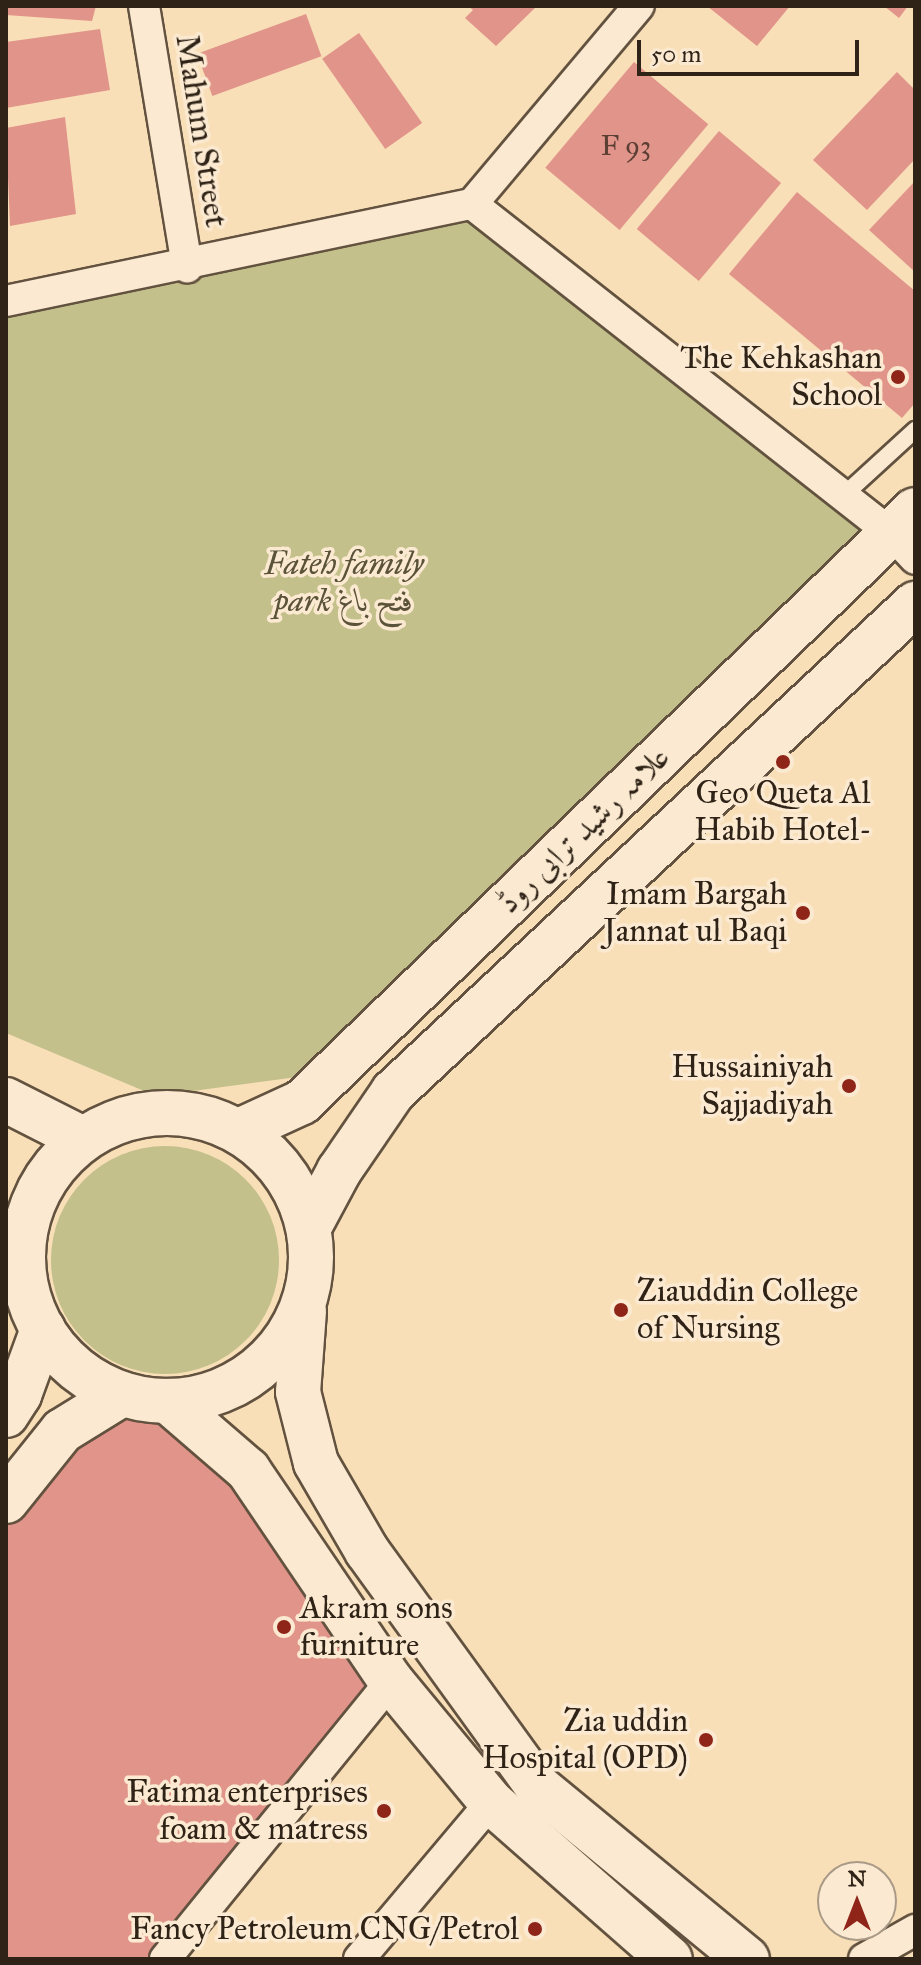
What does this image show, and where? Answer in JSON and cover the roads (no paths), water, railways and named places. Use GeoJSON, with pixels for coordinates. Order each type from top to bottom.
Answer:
{"type":"FeatureCollection","features":[{"type":"Feature","properties":{"kind":"main road","name":"علامہ رشید ترابی روڈ"},"geometry":{"type":"LineString","coordinates":[[239,1131],[302,1102],[907,534]]}},
{"type":"Feature","properties":{"kind":"main road","name":"علامہ رشید ترابی روڈ"},"geometry":{"type":"LineString","coordinates":[[309,1227],[339,1171],[393,1092],[915,604]]}},
{"type":"Feature","properties":{"kind":"main road"},"geometry":{"type":"LineString","coordinates":[[7,1098],[83,1139]]}},
{"type":"Feature","properties":{"kind":"main road"},"geometry":{"type":"LineString","coordinates":[[304,1309],[283,1343],[254,1372],[214,1394],[168,1401],[122,1394],[81,1373],[43,1329],[23,1270],[15,1222],[43,1184],[83,1139],[119,1121],[159,1113],[200,1116],[239,1131],[271,1156],[287,1178],[309,1227],[312,1268],[304,1309],[298,1392],[316,1463],[367,1551],[537,1786],[747,1959]]}},
{"type":"Feature","properties":{"kind":"main road"},"geometry":{"type":"LineString","coordinates":[[6,1415],[19,1395],[43,1329]]}},
{"type":"Feature","properties":{"kind":"main road"},"geometry":{"type":"LineString","coordinates":[[6,1501],[62,1431],[122,1394]]}},
{"type":"Feature","properties":{"kind":"main road"},"geometry":{"type":"LineString","coordinates":[[168,1401],[248,1470],[391,1681],[491,1802],[670,1959]]}},
{"type":"Feature","properties":{"kind":"street","name":"Mahum Street"},"geometry":{"type":"LineString","coordinates":[[144,6],[187,267]]}},
{"type":"Feature","properties":{"kind":"street"},"geometry":{"type":"LineString","coordinates":[[6,301],[187,267],[472,204],[639,6]]}},
{"type":"Feature","properties":{"kind":"street"},"geometry":{"type":"LineString","coordinates":[[472,204],[843,496],[907,534]]}},
{"type":"Feature","properties":{"kind":"street"},"geometry":{"type":"LineString","coordinates":[[165,1959],[391,1681]]}},
{"type":"Feature","properties":{"kind":"street"},"geometry":{"type":"LineString","coordinates":[[359,1959],[491,1802]]}},
{"type":"Feature","properties":{"kind":"street"},"geometry":{"type":"LineString","coordinates":[[864,1959],[915,1930]]}},
{"type":"Feature","properties":{"kind":"lane"},"geometry":{"type":"LineString","coordinates":[[843,496],[915,430]]}},
{"type":"Feature","properties":{"kind":"place","name":"The Kehkashan School"},"geometry":{"type":"Point","coordinates":[898,377]}},
{"type":"Feature","properties":{"kind":"place","name":"Geo Queta Al Habib Hotel-"},"geometry":{"type":"Point","coordinates":[783,762]}},
{"type":"Feature","properties":{"kind":"place","name":"Imam Bargah Jannat ul Baqi"},"geometry":{"type":"Point","coordinates":[803,913]}},
{"type":"Feature","properties":{"kind":"place","name":"Hussainiyah Sajjadiyah"},"geometry":{"type":"Point","coordinates":[849,1086]}},
{"type":"Feature","properties":{"kind":"place","name":"Ziauddin College of Nursing"},"geometry":{"type":"Point","coordinates":[621,1310]}},
{"type":"Feature","properties":{"kind":"place","name":"Akram sons furniture"},"geometry":{"type":"Point","coordinates":[284,1627]}},
{"type":"Feature","properties":{"kind":"place","name":"Zia uddin Hospital (OPD)"},"geometry":{"type":"Point","coordinates":[706,1740]}},
{"type":"Feature","properties":{"kind":"place","name":"Fatima enterprises foam & matress"},"geometry":{"type":"Point","coordinates":[384,1811]}},
{"type":"Feature","properties":{"kind":"place","name":"Fancy Petroleum CNG/Petrol"},"geometry":{"type":"Point","coordinates":[535,1929]}},
{"type":"Feature","properties":{"kind":"park label","name":"Fateh family park فتح باغ"},"geometry":{"type":"Point","coordinates":[344,584]}}]}
